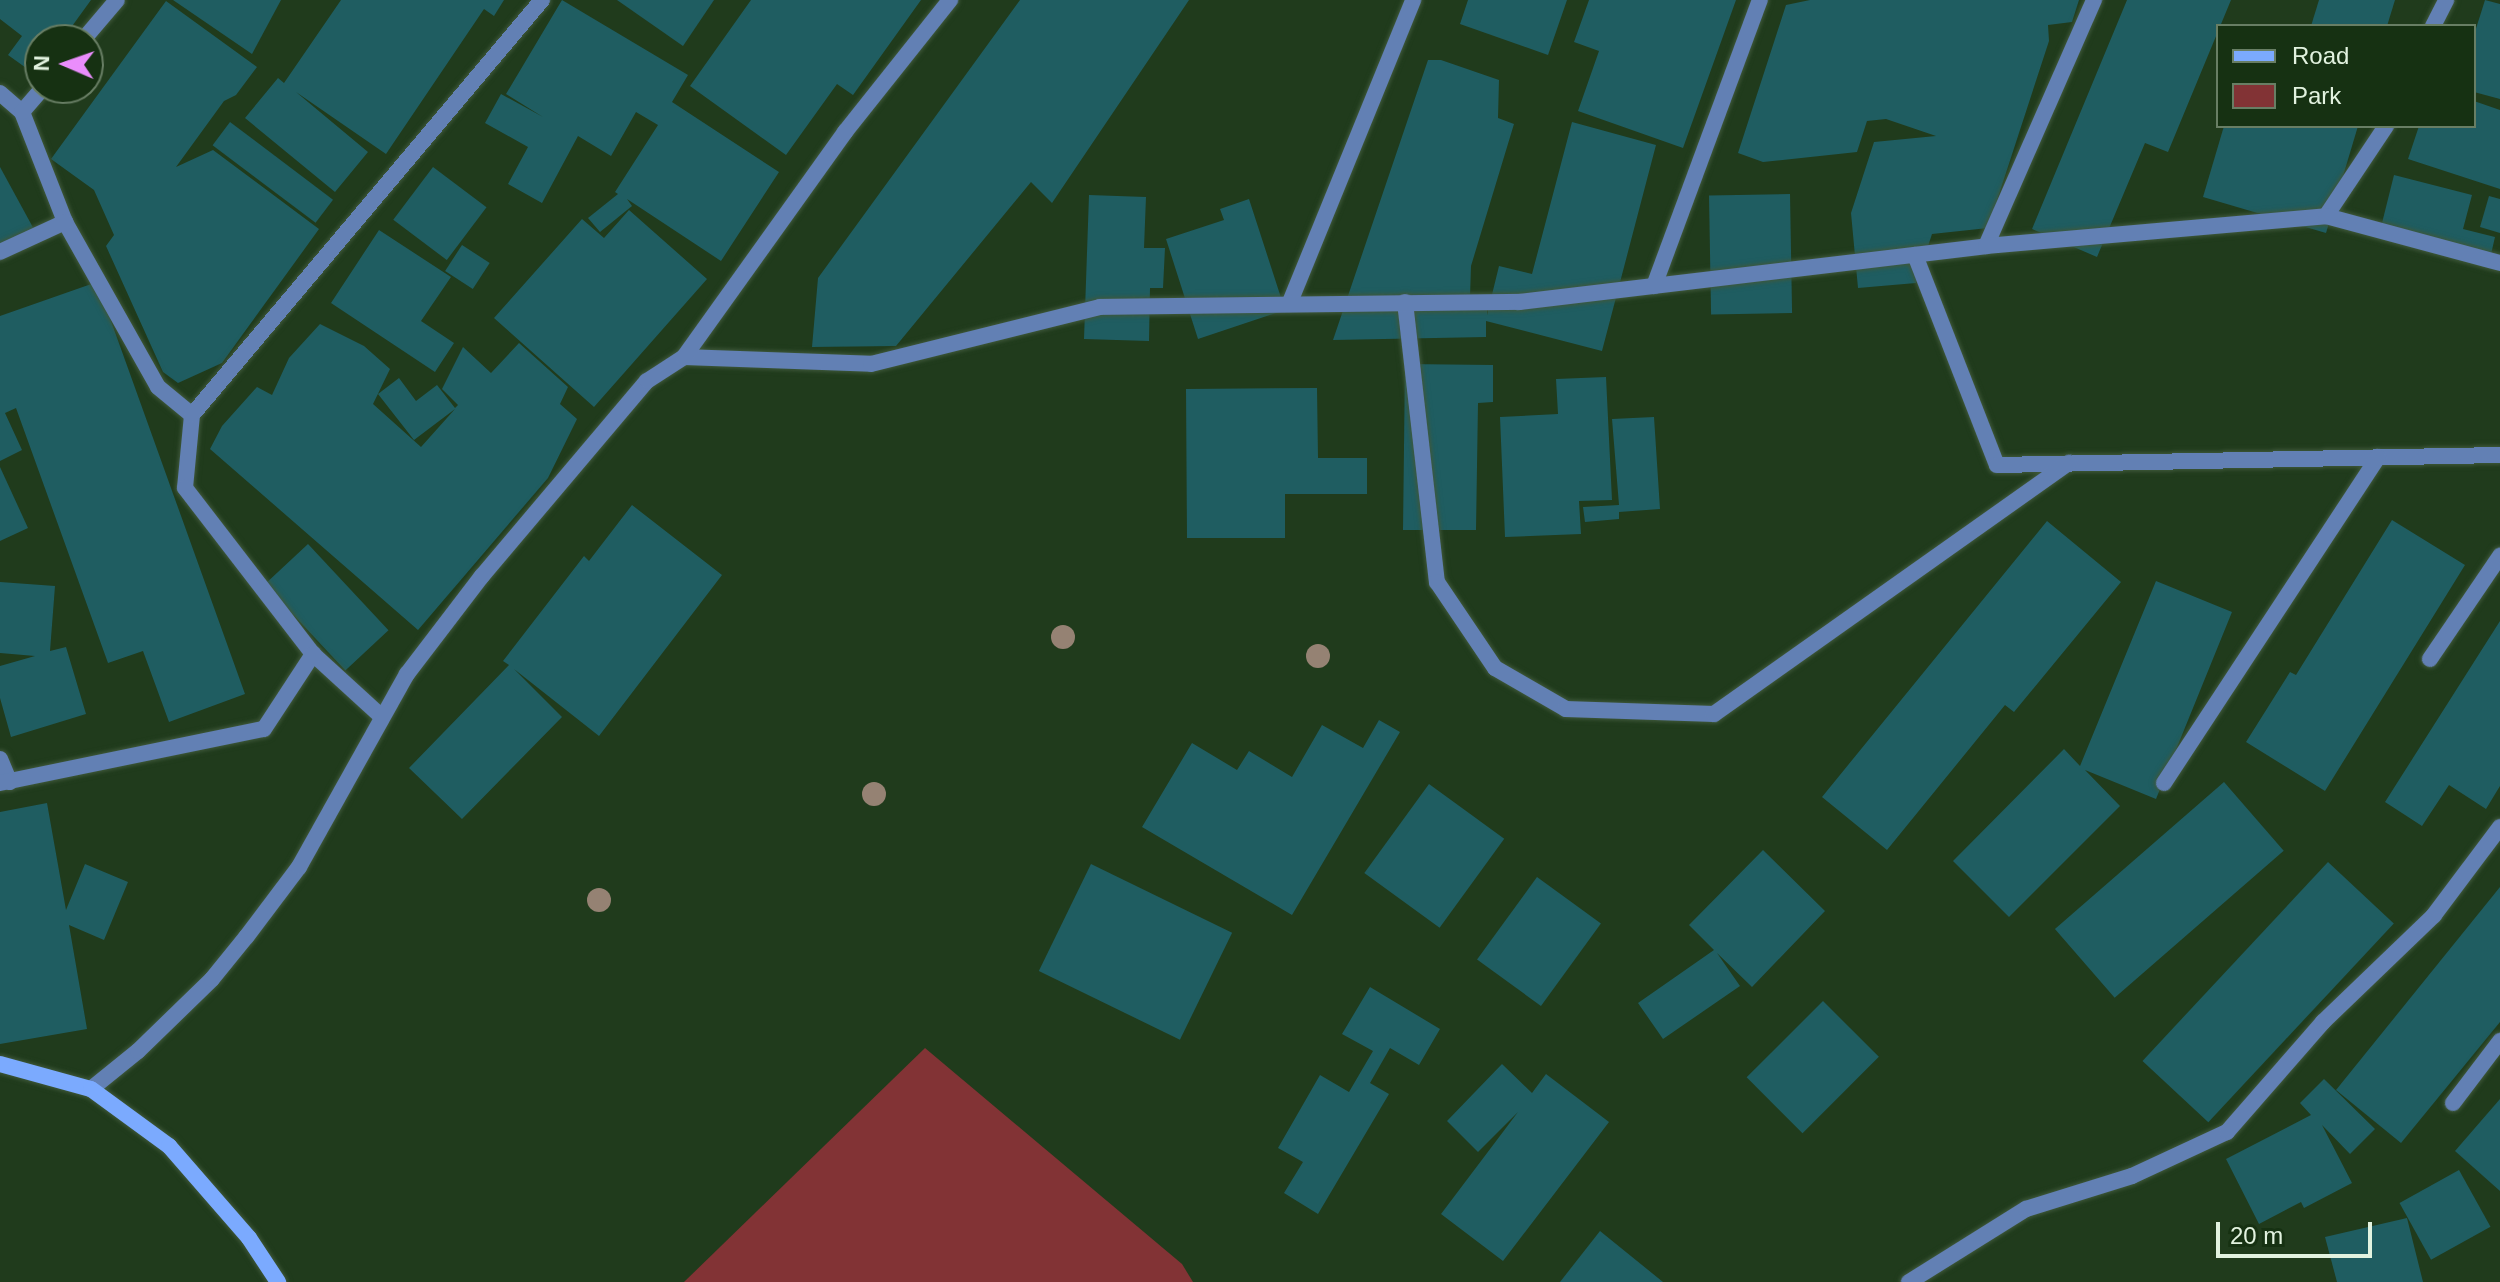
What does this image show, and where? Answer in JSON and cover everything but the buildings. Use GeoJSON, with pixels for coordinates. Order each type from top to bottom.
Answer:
{"type":"FeatureCollection","features":[{"type":"Feature","properties":{"kind":"main road"},"geometry":{"type":"LineString","coordinates":[[0,1064],[91,1089],[169,1146],[249,1238],[278,1282]]}},
{"type":"Feature","properties":{"kind":"street"},"geometry":{"type":"LineString","coordinates":[[97,24],[117,0]]}},
{"type":"Feature","properties":{"kind":"street"},"geometry":{"type":"LineString","coordinates":[[382,717],[313,654],[185,488],[192,415],[542,0]]}},
{"type":"Feature","properties":{"kind":"street"},"geometry":{"type":"LineString","coordinates":[[91,1089],[138,1051],[212,979],[247,936],[299,867],[407,674],[482,576],[647,381],[684,357],[845,132],[950,0]]}},
{"type":"Feature","properties":{"kind":"street"},"geometry":{"type":"LineString","coordinates":[[1290,302],[1413,0]]}},
{"type":"Feature","properties":{"kind":"street"},"geometry":{"type":"LineString","coordinates":[[1654,286],[1760,0]]}},
{"type":"Feature","properties":{"kind":"street"},"geometry":{"type":"LineString","coordinates":[[1986,246],[2094,0]]}},
{"type":"Feature","properties":{"kind":"street"},"geometry":{"type":"LineString","coordinates":[[2434,24],[2446,0]]}},
{"type":"Feature","properties":{"kind":"street"},"geometry":{"type":"LineString","coordinates":[[0,93],[22,112],[65,222],[158,387],[192,415]]}},
{"type":"Feature","properties":{"kind":"street"},"geometry":{"type":"LineString","coordinates":[[22,112],[29,104]]}},
{"type":"Feature","properties":{"kind":"street"},"geometry":{"type":"LineString","coordinates":[[2326,216],[2385,128]]}},
{"type":"Feature","properties":{"kind":"street"},"geometry":{"type":"LineString","coordinates":[[684,357],[871,364],[1100,307],[1290,302],[1519,302],[1986,246],[2326,216],[2500,263]]}},
{"type":"Feature","properties":{"kind":"street"},"geometry":{"type":"LineString","coordinates":[[0,252],[65,222]]}},
{"type":"Feature","properties":{"kind":"street"},"geometry":{"type":"LineString","coordinates":[[1915,255],[1997,465],[2500,455]]}},
{"type":"Feature","properties":{"kind":"street"},"geometry":{"type":"LineString","coordinates":[[1405,302],[1437,582],[1495,668],[1566,709],[1714,714],[2069,463]]}},
{"type":"Feature","properties":{"kind":"street"},"geometry":{"type":"LineString","coordinates":[[2164,783],[2378,457]]}},
{"type":"Feature","properties":{"kind":"street"},"geometry":{"type":"LineString","coordinates":[[2430,659],[2500,556]]}},
{"type":"Feature","properties":{"kind":"street"},"geometry":{"type":"LineString","coordinates":[[0,759],[5,783],[264,729],[313,654]]}},
{"type":"Feature","properties":{"kind":"street"},"geometry":{"type":"LineString","coordinates":[[1909,1282],[2026,1209],[2132,1176],[2227,1132],[2323,1022],[2434,915],[2500,827]]}},
{"type":"Feature","properties":{"kind":"street"},"geometry":{"type":"LineString","coordinates":[[2453,1103],[2500,1041]]}},
{"type":"Feature","properties":{"kind":"green space"},"geometry":{"type":"Polygon","coordinates":[[[925,1048],[1182,1264],[1193,1282],[684,1282],[925,1048]]]}}]}
